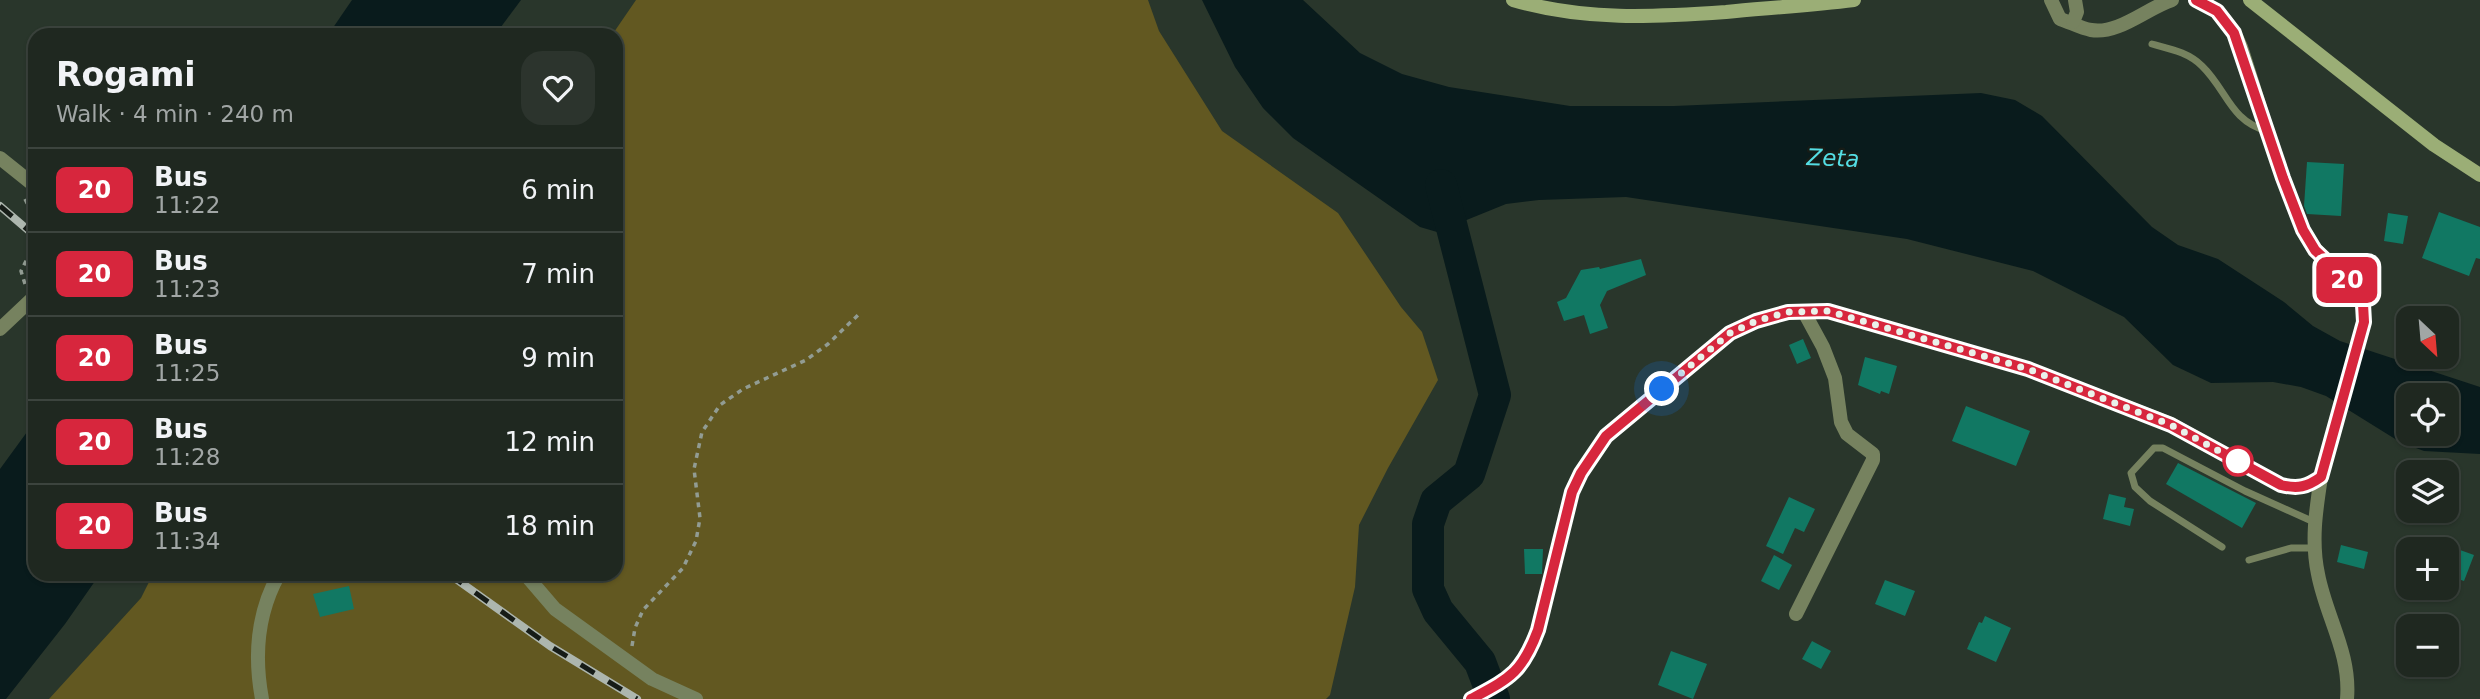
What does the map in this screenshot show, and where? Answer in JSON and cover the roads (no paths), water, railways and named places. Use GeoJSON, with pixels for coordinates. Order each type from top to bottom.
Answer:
{"type":"FeatureCollection","features":[{"type":"Feature","properties":{"kind":"main road"},"geometry":{"type":"LineString","coordinates":[[1513,0],[1568,13],[1619,17],[1681,15],[1854,0]]}},
{"type":"Feature","properties":{"kind":"main road"},"geometry":{"type":"LineString","coordinates":[[2250,0],[2434,145],[2480,175]]}},
{"type":"Feature","properties":{"kind":"street"},"geometry":{"type":"LineString","coordinates":[[2051,0],[2060,19],[2089,30],[2106,30],[2172,0]]}},
{"type":"Feature","properties":{"kind":"street"},"geometry":{"type":"LineString","coordinates":[[2073,22],[2077,12],[2075,0]]}},
{"type":"Feature","properties":{"kind":"street"},"geometry":{"type":"LineString","coordinates":[[2197,0],[2217,11],[2234,33],[2306,237],[2315,250],[2355,288],[2363,304],[2364,322],[2321,477],[2314,522],[2318,576],[2347,668],[2347,699]]}},
{"type":"Feature","properties":{"kind":"street"},"geometry":{"type":"LineString","coordinates":[[0,158],[28,180]]}},
{"type":"Feature","properties":{"kind":"street"},"geometry":{"type":"LineString","coordinates":[[0,329],[28,303]]}},
{"type":"Feature","properties":{"kind":"street"},"geometry":{"type":"LineString","coordinates":[[1471,699],[1508,680],[1521,667],[1534,640],[1572,492],[1581,473],[1606,436],[1730,333],[1756,321],[1788,312],[1828,311],[2028,369],[2171,425],[2281,485],[2295,489],[2308,486],[2321,477]]}},
{"type":"Feature","properties":{"kind":"street"},"geometry":{"type":"LineString","coordinates":[[1796,614],[1873,460],[1873,454],[1847,434],[1842,422],[1835,378],[1823,347],[1804,312]]}},
{"type":"Feature","properties":{"kind":"street"},"geometry":{"type":"LineString","coordinates":[[262,699],[258,639],[264,608],[276,581]]}},
{"type":"Feature","properties":{"kind":"street"},"geometry":{"type":"LineString","coordinates":[[531,581],[555,609],[629,663],[652,679],[696,699]]}},
{"type":"Feature","properties":{"kind":"lane"},"geometry":{"type":"LineString","coordinates":[[2152,44],[2182,52],[2201,64],[2216,81],[2238,116],[2252,127],[2267,131]]}},
{"type":"Feature","properties":{"kind":"lane"},"geometry":{"type":"LineString","coordinates":[[2222,547],[2150,501],[2134,487],[2131,472],[2154,448],[2164,448],[2245,491],[2314,522]]}},
{"type":"Feature","properties":{"kind":"lane"},"geometry":{"type":"LineString","coordinates":[[2249,559],[2291,548],[2315,548]]}},
{"type":"Feature","properties":{"kind":"water"},"geometry":{"type":"Polygon","coordinates":[[[352,0],[521,0],[500,28],[333,28],[352,0]]]}},
{"type":"Feature","properties":{"kind":"water","name":"Zeta"},"geometry":{"type":"Polygon","coordinates":[[[1202,0],[1303,0],[1360,53],[1402,74],[1449,87],[1570,106],[1674,106],[1981,93],[2015,100],[2042,116],[2152,227],[2178,245],[2218,259],[2284,302],[2313,326],[2340,341],[2396,359],[2396,369],[2425,369],[2480,387],[2480,454],[2424,451],[2411,446],[2459,446],[2459,383],[2396,383],[2396,440],[2326,396],[2301,387],[2273,382],[2211,383],[2173,365],[2124,317],[2033,271],[1907,239],[1626,197],[1506,204],[1437,232],[1420,227],[1293,138],[1263,108],[1235,67],[1202,0]]]}},
{"type":"Feature","properties":{"kind":"water"},"geometry":{"type":"Polygon","coordinates":[[[28,431],[28,581],[95,581],[6,699],[0,699],[0,469],[28,431]]]}},
{"type":"Feature","properties":{"kind":"waterway"},"geometry":{"type":"LineString","coordinates":[[1441,185],[1495,395],[1469,474],[1436,501],[1428,524],[1428,589],[1438,611],[1480,662],[1494,699]]}},
{"type":"Feature","properties":{"kind":"railway"},"geometry":{"type":"LineString","coordinates":[[0,206],[28,230]]}},
{"type":"Feature","properties":{"kind":"railway"},"geometry":{"type":"LineString","coordinates":[[459,581],[550,646],[637,699]]}}]}
